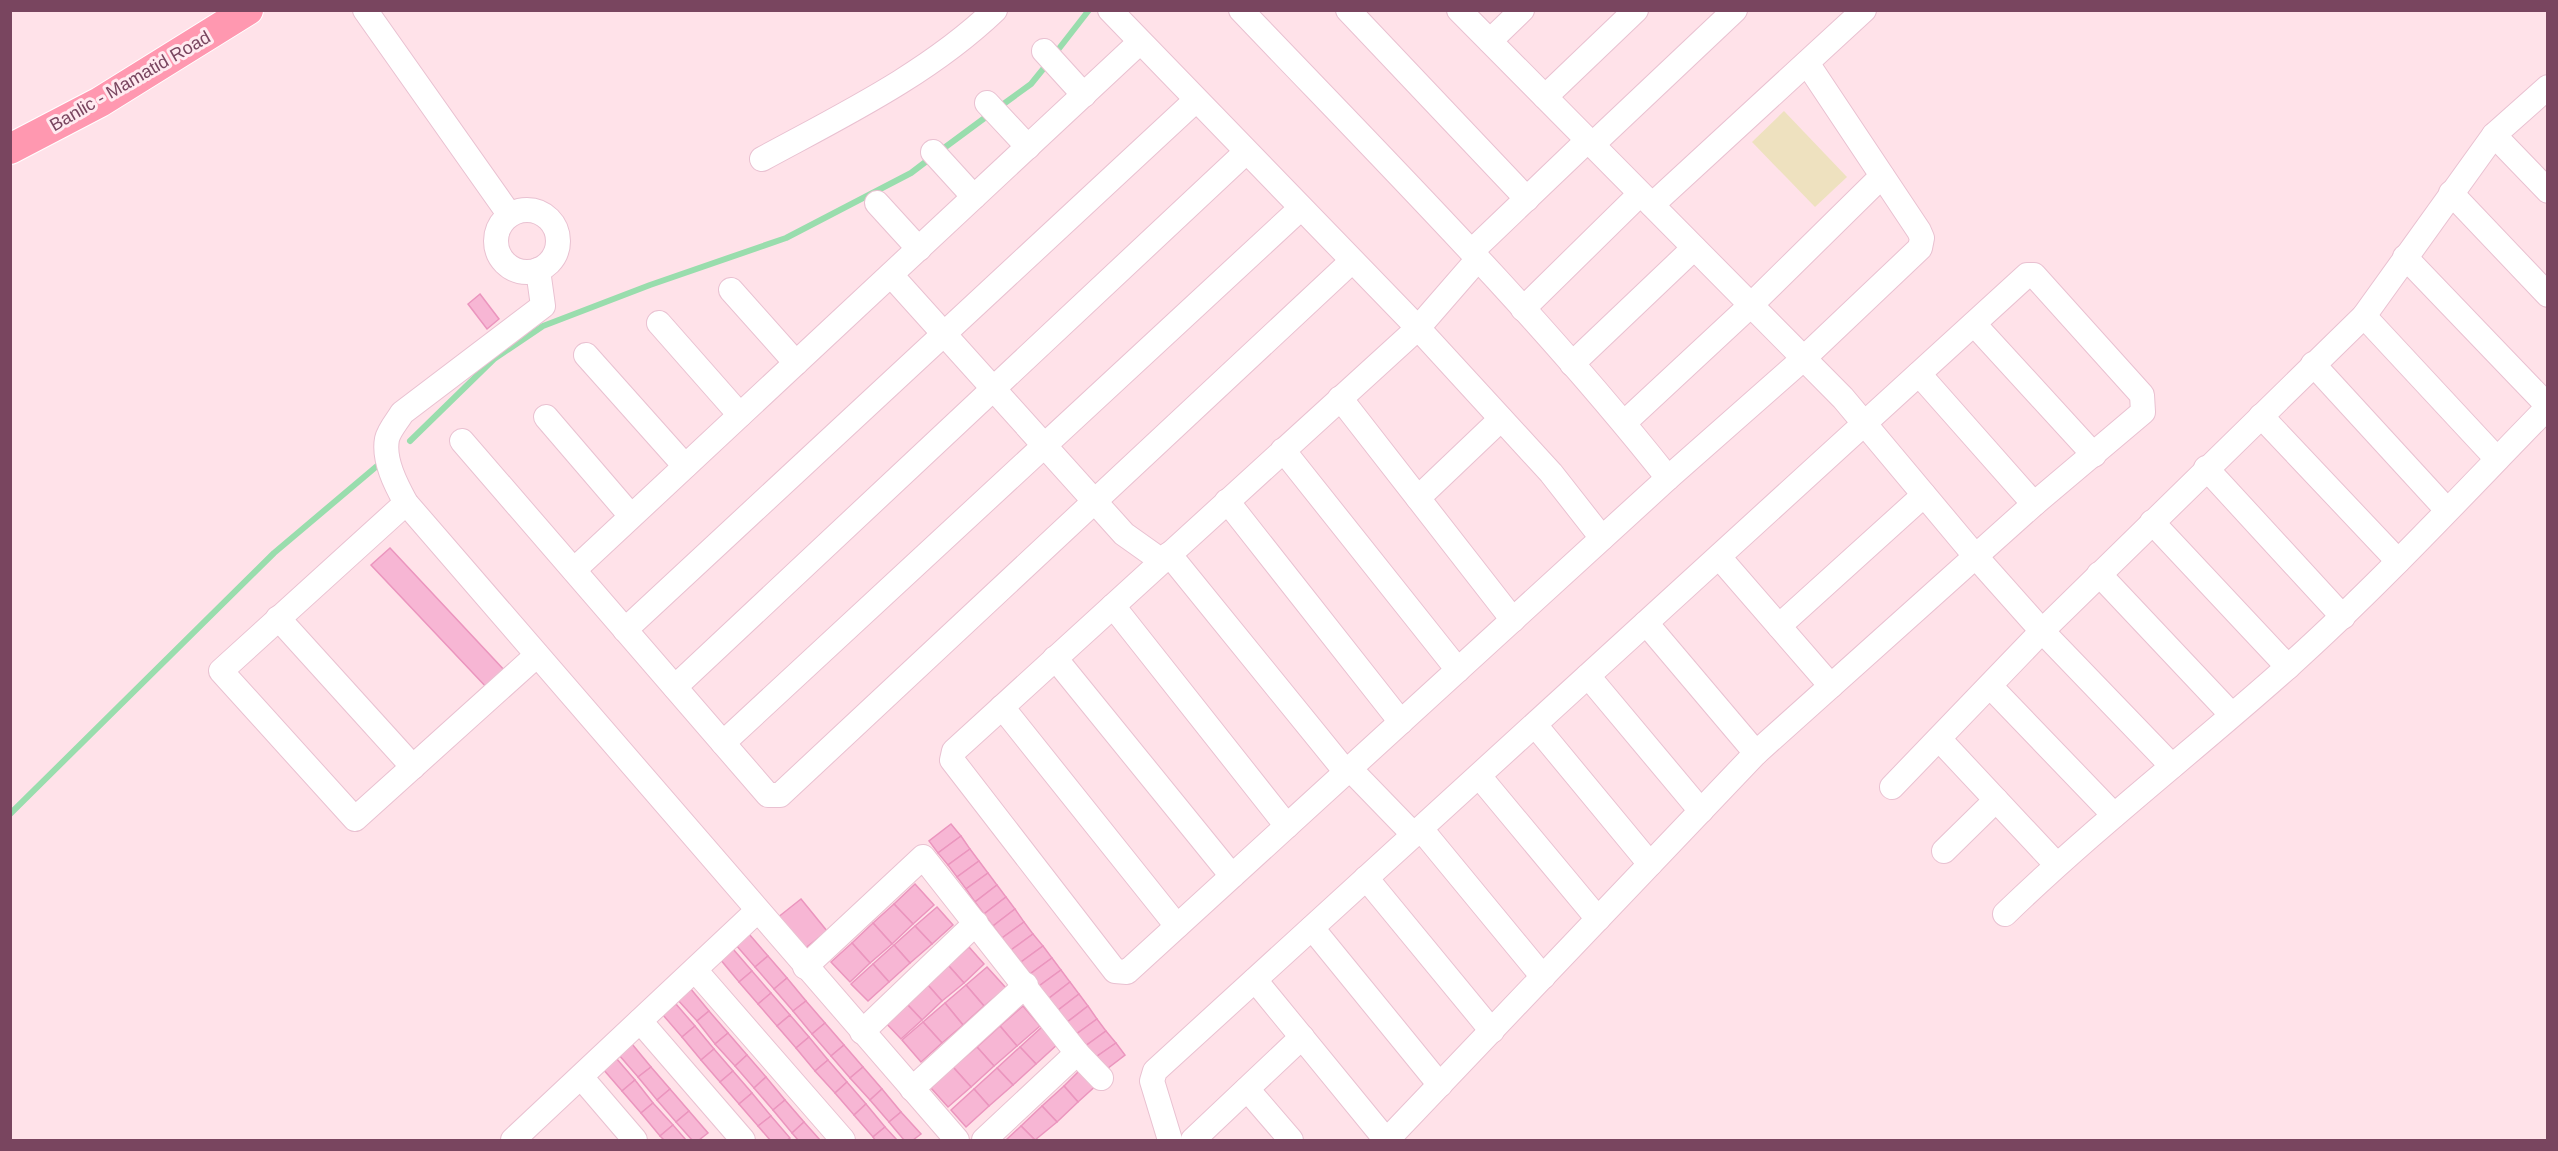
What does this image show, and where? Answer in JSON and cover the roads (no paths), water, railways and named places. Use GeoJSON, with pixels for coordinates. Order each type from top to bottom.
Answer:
{"type":"FeatureCollection","features":[{"type":"Feature","properties":{"kind":"main road","name":"Banlic - Mamatid Road"},"geometry":{"type":"LineString","coordinates":[[10,149],[100,102],[248,10]]}},
{"type":"Feature","properties":{"kind":"street"},"geometry":{"type":"LineString","coordinates":[[365,10],[510,214]]}},
{"type":"Feature","properties":{"kind":"street"},"geometry":{"type":"LineString","coordinates":[[762,159],[887,90],[970,35],[995,10]]}},
{"type":"Feature","properties":{"kind":"street"},"geometry":{"type":"LineString","coordinates":[[1110,10],[1136,28],[1196,100],[1418,328],[1551,473],[1602,538]]}},
{"type":"Feature","properties":{"kind":"street"},"geometry":{"type":"LineString","coordinates":[[1241,10],[1475,255],[1624,423],[1668,478]]}},
{"type":"Feature","properties":{"kind":"street"},"geometry":{"type":"LineString","coordinates":[[1348,10],[1527,199]]}},
{"type":"Feature","properties":{"kind":"street"},"geometry":{"type":"LineString","coordinates":[[1459,10],[1803,358],[1864,424],[2042,631],[2172,766]]}},
{"type":"Feature","properties":{"kind":"street"},"geometry":{"type":"LineString","coordinates":[[1490,41],[1522,10]]}},
{"type":"Feature","properties":{"kind":"street"},"geometry":{"type":"LineString","coordinates":[[1545,97],[1636,10]]}},
{"type":"Feature","properties":{"kind":"street"},"geometry":{"type":"LineString","coordinates":[[1735,10],[1527,199],[1475,255],[1418,328],[954,751],[952,760],[1115,971],[1127,972],[1668,478],[1803,358],[1922,243],[1919,231],[1807,63]]}},
{"type":"Feature","properties":{"kind":"street"},"geometry":{"type":"LineString","coordinates":[[1523,309],[1646,199],[1807,63],[1864,10]]}},
{"type":"Feature","properties":{"kind":"street"},"geometry":{"type":"LineString","coordinates":[[574,570],[1084,95],[1136,28]]}},
{"type":"Feature","properties":{"kind":"street"},"geometry":{"type":"LineString","coordinates":[[1044,51],[1084,95]]}},
{"type":"Feature","properties":{"kind":"street"},"geometry":{"type":"LineString","coordinates":[[1892,787],[2099,574],[2364,316],[2494,135],[2547,87]]}},
{"type":"Feature","properties":{"kind":"street"},"geometry":{"type":"LineString","coordinates":[[625,630],[1196,100]]}},
{"type":"Feature","properties":{"kind":"street"},"geometry":{"type":"LineString","coordinates":[[987,103],[1028,147]]}},
{"type":"Feature","properties":{"kind":"street"},"geometry":{"type":"LineString","coordinates":[[2494,135],[2547,191]]}},
{"type":"Feature","properties":{"kind":"street"},"geometry":{"type":"LineString","coordinates":[[933,152],[974,197]]}},
{"type":"Feature","properties":{"kind":"street"},"geometry":{"type":"LineString","coordinates":[[675,687],[1246,152]]}},
{"type":"Feature","properties":{"kind":"street"},"geometry":{"type":"LineString","coordinates":[[1624,423],[1751,305],[1882,176]]}},
{"type":"Feature","properties":{"kind":"street"},"geometry":{"type":"LineString","coordinates":[[2451,193],[2547,295]]}},
{"type":"Feature","properties":{"kind":"street"},"geometry":{"type":"LineString","coordinates":[[877,203],[919,249]]}},
{"type":"Feature","properties":{"kind":"street"},"geometry":{"type":"LineString","coordinates":[[723,743],[1301,208]]}},
{"type":"Feature","properties":{"kind":"street"},"geometry":{"type":"LineString","coordinates":[[519,210],[540,212],[555,226],[558,247],[547,265],[538,270],[518,271],[501,260],[495,240],[502,221],[519,210]]}},
{"type":"Feature","properties":{"kind":"street"},"geometry":{"type":"LineString","coordinates":[[1572,364],[1694,248]]}},
{"type":"Feature","properties":{"kind":"street"},"geometry":{"type":"LineString","coordinates":[[2005,914],[2056,864],[2288,667],[2343,617],[2547,406],[2405,257]]}},
{"type":"Feature","properties":{"kind":"street"},"geometry":{"type":"LineString","coordinates":[[462,441],[768,795],[780,795],[1353,261]]}},
{"type":"Feature","properties":{"kind":"street"},"geometry":{"type":"LineString","coordinates":[[538,270],[543,306],[402,413],[387,438],[389,464],[397,487],[406,503],[957,1140]]}},
{"type":"Feature","properties":{"kind":"street"},"geometry":{"type":"LineString","coordinates":[[891,275],[1124,534],[1166,558],[1348,770],[1417,832],[1543,977]]}},
{"type":"Feature","properties":{"kind":"street"},"geometry":{"type":"LineString","coordinates":[[1170,1140],[1152,1081],[1155,1071],[2027,275],[2034,275],[2039,279],[2142,395],[2143,412],[2138,418],[2034,504],[1977,558],[1756,753],[1387,1140],[1255,980]]}},
{"type":"Feature","properties":{"kind":"street"},"geometry":{"type":"LineString","coordinates":[[731,290],[796,363]]}},
{"type":"Feature","properties":{"kind":"street"},"geometry":{"type":"LineString","coordinates":[[2364,316],[2497,459]]}},
{"type":"Feature","properties":{"kind":"street"},"geometry":{"type":"LineString","coordinates":[[659,323],[740,415]]}},
{"type":"Feature","properties":{"kind":"street"},"geometry":{"type":"LineString","coordinates":[[1974,324],[2094,455]]}},
{"type":"Feature","properties":{"kind":"street"},"geometry":{"type":"LineString","coordinates":[[586,355],[686,466]]}},
{"type":"Feature","properties":{"kind":"street"},"geometry":{"type":"LineString","coordinates":[[2313,364],[2448,510]]}},
{"type":"Feature","properties":{"kind":"street"},"geometry":{"type":"LineString","coordinates":[[1919,374],[2034,504]]}},
{"type":"Feature","properties":{"kind":"street"},"geometry":{"type":"LineString","coordinates":[[1340,399],[1513,620]]}},
{"type":"Feature","properties":{"kind":"street"},"geometry":{"type":"LineString","coordinates":[[2261,416],[2398,561]]}},
{"type":"Feature","properties":{"kind":"street"},"geometry":{"type":"LineString","coordinates":[[546,417],[632,516]]}},
{"type":"Feature","properties":{"kind":"street"},"geometry":{"type":"LineString","coordinates":[[1418,498],[1501,419]]}},
{"type":"Feature","properties":{"kind":"street"},"geometry":{"type":"LineString","coordinates":[[1283,450],[1458,670]]}},
{"type":"Feature","properties":{"kind":"street"},"geometry":{"type":"LineString","coordinates":[[2206,468],[2343,617]]}},
{"type":"Feature","properties":{"kind":"street"},"geometry":{"type":"LineString","coordinates":[[1779,626],[1924,495]]}},
{"type":"Feature","properties":{"kind":"street"},"geometry":{"type":"LineString","coordinates":[[1227,501],[1401,722]]}},
{"type":"Feature","properties":{"kind":"street"},"geometry":{"type":"LineString","coordinates":[[406,503],[220,671],[355,819],[537,655]]}},
{"type":"Feature","properties":{"kind":"street"},"geometry":{"type":"LineString","coordinates":[[2152,522],[2288,667]]}},
{"type":"Feature","properties":{"kind":"street"},"geometry":{"type":"LineString","coordinates":[[1719,557],[1831,686]]}},
{"type":"Feature","properties":{"kind":"street"},"geometry":{"type":"LineString","coordinates":[[2099,574],[2231,714]]}},
{"type":"Feature","properties":{"kind":"street"},"geometry":{"type":"LineString","coordinates":[[1113,606],[1287,826]]}},
{"type":"Feature","properties":{"kind":"street"},"geometry":{"type":"LineString","coordinates":[[278,618],[413,767]]}},
{"type":"Feature","properties":{"kind":"street"},"geometry":{"type":"LineString","coordinates":[[1646,623],[1756,753]]}},
{"type":"Feature","properties":{"kind":"street"},"geometry":{"type":"LineString","coordinates":[[1055,658],[1232,876]]}},
{"type":"Feature","properties":{"kind":"street"},"geometry":{"type":"LineString","coordinates":[[1588,676],[1701,811]]}},
{"type":"Feature","properties":{"kind":"street"},"geometry":{"type":"LineString","coordinates":[[1990,686],[2114,815]]}},
{"type":"Feature","properties":{"kind":"street"},"geometry":{"type":"LineString","coordinates":[[1002,707],[1177,926]]}},
{"type":"Feature","properties":{"kind":"street"},"geometry":{"type":"LineString","coordinates":[[1535,725],[1650,864]]}},
{"type":"Feature","properties":{"kind":"street"},"geometry":{"type":"LineString","coordinates":[[1940,740],[2056,864]]}},
{"type":"Feature","properties":{"kind":"street"},"geometry":{"type":"LineString","coordinates":[[1479,776],[1598,920]]}},
{"type":"Feature","properties":{"kind":"street"},"geometry":{"type":"LineString","coordinates":[[1944,851],[1996,800]]}},
{"type":"Feature","properties":{"kind":"street"},"geometry":{"type":"LineString","coordinates":[[805,967],[924,857],[1077,1053],[1101,1078]]}},
{"type":"Feature","properties":{"kind":"street"},"geometry":{"type":"LineString","coordinates":[[1366,878],[1492,1031]]}},
{"type":"Feature","properties":{"kind":"street"},"geometry":{"type":"LineString","coordinates":[[513,1140],[757,911]]}},
{"type":"Feature","properties":{"kind":"street"},"geometry":{"type":"LineString","coordinates":[[862,1032],[976,923]]}},
{"type":"Feature","properties":{"kind":"street"},"geometry":{"type":"LineString","coordinates":[[1312,927],[1440,1085]]}},
{"type":"Feature","properties":{"kind":"street"},"geometry":{"type":"LineString","coordinates":[[695,970],[843,1140]]}},
{"type":"Feature","properties":{"kind":"street"},"geometry":{"type":"LineString","coordinates":[[912,1089],[1026,985]]}},
{"type":"Feature","properties":{"kind":"street"},"geometry":{"type":"LineString","coordinates":[[640,1021],[743,1140]]}},
{"type":"Feature","properties":{"kind":"street"},"geometry":{"type":"LineString","coordinates":[[1193,1140],[1302,1037]]}},
{"type":"Feature","properties":{"kind":"street"},"geometry":{"type":"LineString","coordinates":[[984,1140],[1077,1053]]}},
{"type":"Feature","properties":{"kind":"street"},"geometry":{"type":"LineString","coordinates":[[581,1077],[631,1139]]}},
{"type":"Feature","properties":{"kind":"street"},"geometry":{"type":"LineString","coordinates":[[1247,1089],[1291,1140]]}},
{"type":"Feature","properties":{"kind":"waterway"},"geometry":{"type":"LineString","coordinates":[[1054,55],[1089,10]]}},
{"type":"Feature","properties":{"kind":"waterway"},"geometry":{"type":"LineString","coordinates":[[998,108],[1031,84],[1048,63]]}},
{"type":"Feature","properties":{"kind":"waterway"},"geometry":{"type":"LineString","coordinates":[[940,151],[990,114]]}},
{"type":"Feature","properties":{"kind":"waterway"},"geometry":{"type":"LineString","coordinates":[[410,441],[494,359],[543,326],[650,285],[786,238],[911,173],[932,157]]}},
{"type":"Feature","properties":{"kind":"waterway"},"geometry":{"type":"LineString","coordinates":[[10,814],[274,553],[377,466]]}}]}
